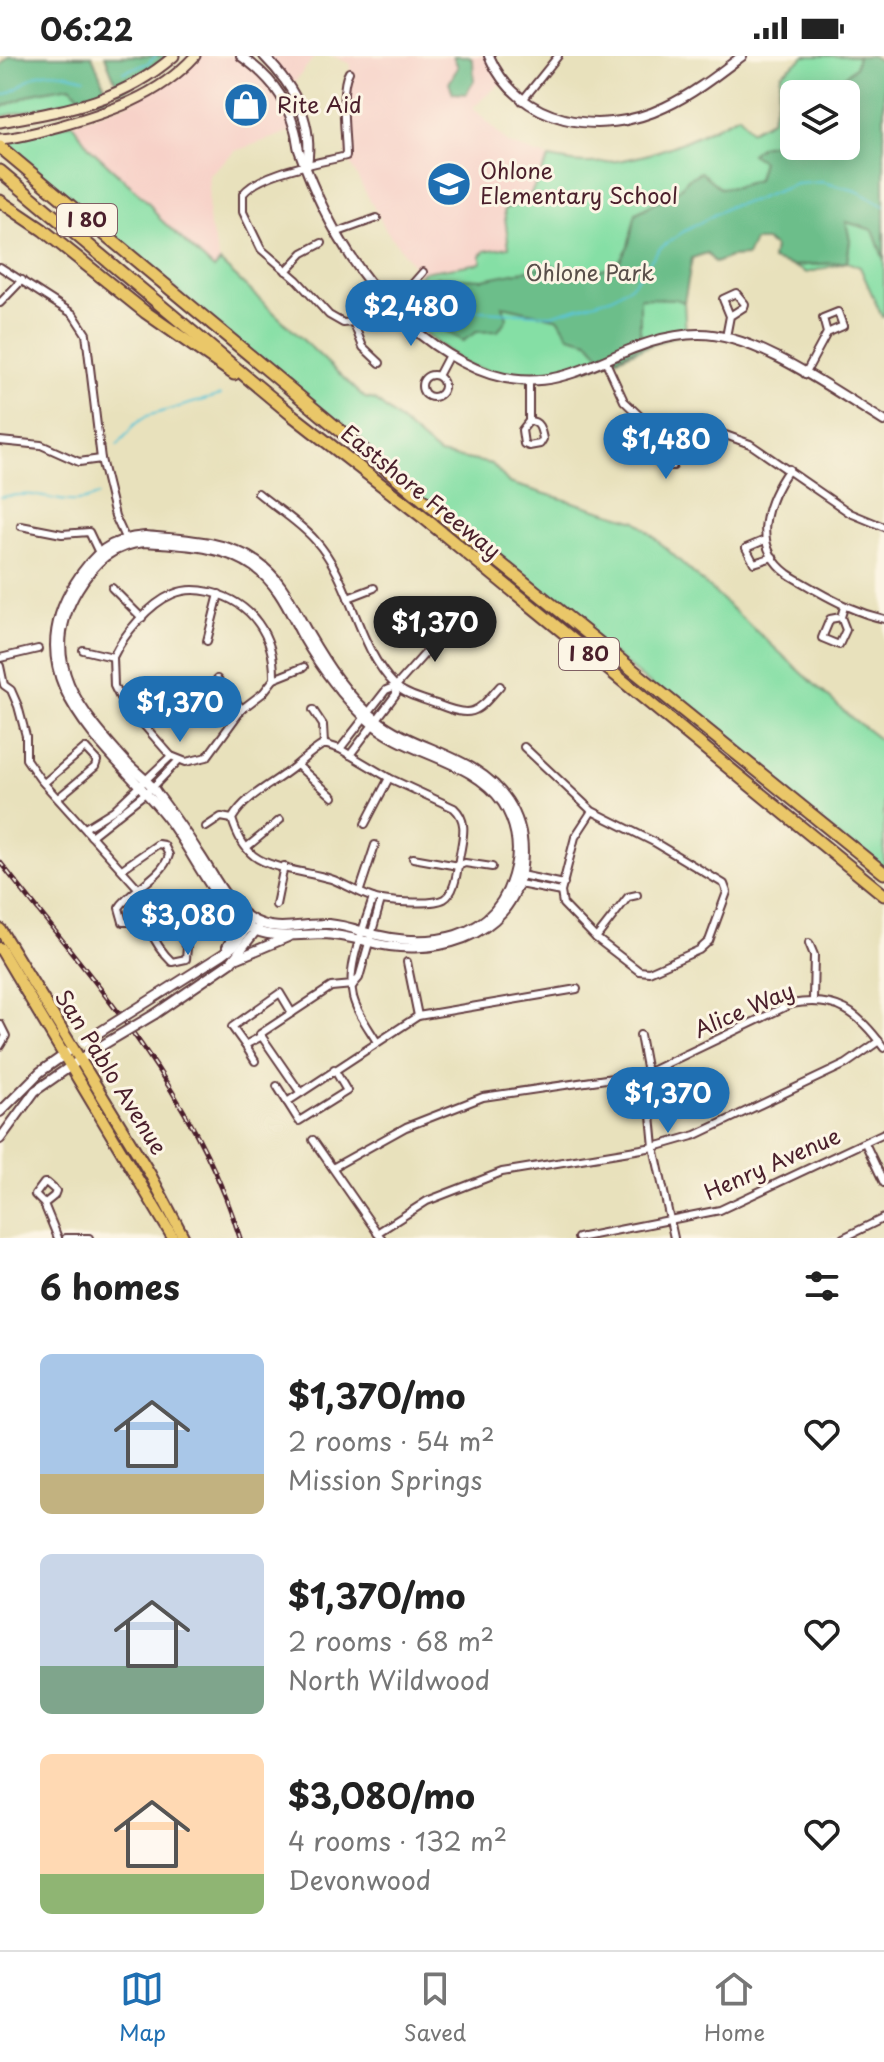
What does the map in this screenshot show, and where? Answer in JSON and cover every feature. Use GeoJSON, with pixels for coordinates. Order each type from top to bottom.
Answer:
{"type":"FeatureCollection","features":[{"type":"Feature","properties":{"kind":"highway","name":"Eastshore Freeway"},"geometry":{"type":"LineString","coordinates":[[0,147],[457,528],[884,873]]}},
{"type":"Feature","properties":{"kind":"highway","name":"Eastshore Freeway"},"geometry":{"type":"LineString","coordinates":[[5,175],[292,415],[424,518],[884,895]]}},
{"type":"Feature","properties":{"kind":"highway"},"geometry":{"type":"LineString","coordinates":[[0,201],[43,230],[145,312],[292,415]]}},
{"type":"Feature","properties":{"kind":"main road"},"geometry":{"type":"LineString","coordinates":[[0,122],[44,114],[120,93],[135,86],[174,56]]}},
{"type":"Feature","properties":{"kind":"main road"},"geometry":{"type":"LineString","coordinates":[[0,139],[15,138],[84,119],[134,101],[167,81],[195,56]]}},
{"type":"Feature","properties":{"kind":"main road","name":"San Pablo Avenue"},"geometry":{"type":"LineString","coordinates":[[0,929],[68,1052]]}},
{"type":"Feature","properties":{"kind":"main road","name":"San Pablo Avenue"},"geometry":{"type":"LineString","coordinates":[[0,948],[150,1174],[184,1238]]}},
{"type":"Feature","properties":{"kind":"main road","name":"San Pablo Avenue"},"geometry":{"type":"LineString","coordinates":[[75,1063],[173,1238]]}},
{"type":"Feature","properties":{"kind":"street"},"geometry":{"type":"LineString","coordinates":[[241,56],[279,91],[290,113],[299,150],[360,270],[387,305],[416,332],[449,355],[486,372],[529,381],[565,376],[645,344],[674,336],[701,334],[726,337],[754,346],[884,421]]}},
{"type":"Feature","properties":{"kind":"street"},"geometry":{"type":"LineString","coordinates":[[264,56],[288,82],[301,106],[310,149],[307,166]]}},
{"type":"Feature","properties":{"kind":"street"},"geometry":{"type":"LineString","coordinates":[[489,56],[503,81],[522,101],[547,115],[574,122],[602,122],[662,109],[703,87],[742,56]]}},
{"type":"Feature","properties":{"kind":"street"},"geometry":{"type":"LineString","coordinates":[[522,101],[558,56]]}},
{"type":"Feature","properties":{"kind":"street"},"geometry":{"type":"LineString","coordinates":[[349,72],[345,97],[346,156],[252,185],[242,199],[243,212],[256,242],[329,315],[343,323],[364,321],[409,288],[423,272]]}},
{"type":"Feature","properties":{"kind":"street"},"geometry":{"type":"LineString","coordinates":[[338,232],[377,218]]}},
{"type":"Feature","properties":{"kind":"street"},"geometry":{"type":"LineString","coordinates":[[286,271],[303,253],[322,243]]}},
{"type":"Feature","properties":{"kind":"street"},"geometry":{"type":"LineString","coordinates":[[0,267],[73,314],[86,334],[101,459],[115,516],[126,540]]}},
{"type":"Feature","properties":{"kind":"street"},"geometry":{"type":"LineString","coordinates":[[0,303],[22,280]]}},
{"type":"Feature","properties":{"kind":"street"},"geometry":{"type":"LineString","coordinates":[[726,337],[730,316]]}},
{"type":"Feature","properties":{"kind":"street"},"geometry":{"type":"LineString","coordinates":[[354,324],[363,347],[380,363]]}},
{"type":"Feature","properties":{"kind":"street"},"geometry":{"type":"LineString","coordinates":[[805,374],[827,333]]}},
{"type":"Feature","properties":{"kind":"street"},"geometry":{"type":"LineString","coordinates":[[439,374],[449,355]]}},
{"type":"Feature","properties":{"kind":"street"},"geometry":{"type":"LineString","coordinates":[[606,362],[631,411],[646,422],[669,429],[712,430],[750,444],[850,513],[884,527]]}},
{"type":"Feature","properties":{"kind":"street"},"geometry":{"type":"LineString","coordinates":[[529,381],[529,421]]}},
{"type":"Feature","properties":{"kind":"street"},"geometry":{"type":"LineString","coordinates":[[668,442],[669,429]]}},
{"type":"Feature","properties":{"kind":"street"},"geometry":{"type":"LineString","coordinates":[[0,441],[41,445],[79,462],[101,459]]}},
{"type":"Feature","properties":{"kind":"street"},"geometry":{"type":"LineString","coordinates":[[789,469],[769,500],[764,519],[765,540],[773,557],[786,573],[844,607],[884,619]]}},
{"type":"Feature","properties":{"kind":"street"},"geometry":{"type":"LineString","coordinates":[[258,493],[315,539],[338,574],[372,651],[396,686],[467,714],[479,710],[500,686]]}},
{"type":"Feature","properties":{"kind":"street"},"geometry":{"type":"LineString","coordinates":[[21,526],[62,534],[89,532],[99,553]]}},
{"type":"Feature","properties":{"kind":"street"},"geometry":{"type":"LineString","coordinates":[[126,540],[90,571],[71,601],[61,642],[62,665],[69,688],[80,709],[131,767],[146,787],[233,906],[255,925],[287,928],[337,925],[393,948],[422,948],[458,942],[486,928],[505,909],[516,879],[523,838],[517,815],[490,780],[370,718],[320,653],[282,586],[258,562],[222,545],[145,536],[126,540],[99,553],[85,567],[66,598],[58,618],[56,666],[63,690],[75,712],[146,787],[228,910],[233,935],[223,954]]}},
{"type":"Feature","properties":{"kind":"street"},"geometry":{"type":"LineString","coordinates":[[765,540],[746,548],[754,563],[773,557]]}},
{"type":"Feature","properties":{"kind":"street"},"geometry":{"type":"LineString","coordinates":[[112,588],[142,618]]}},
{"type":"Feature","properties":{"kind":"street"},"geometry":{"type":"LineString","coordinates":[[348,598],[374,588]]}},
{"type":"Feature","properties":{"kind":"street"},"geometry":{"type":"LineString","coordinates":[[274,679],[275,661],[260,623],[244,606],[219,594],[189,590],[173,593],[142,618],[120,642],[113,657],[114,686],[120,698],[174,758],[198,761],[207,757],[242,709],[263,693],[274,679],[304,667]]}},
{"type":"Feature","properties":{"kind":"street"},"geometry":{"type":"LineString","coordinates":[[207,641],[219,594]]}},
{"type":"Feature","properties":{"kind":"street"},"geometry":{"type":"LineString","coordinates":[[841,617],[830,619],[822,638],[839,645],[846,630],[841,617],[844,607]]}},
{"type":"Feature","properties":{"kind":"street"},"geometry":{"type":"LineString","coordinates":[[340,749],[396,694],[396,686],[453,622]]}},
{"type":"Feature","properties":{"kind":"street"},"geometry":{"type":"LineString","coordinates":[[0,658],[38,649]]}},
{"type":"Feature","properties":{"kind":"street"},"geometry":{"type":"LineString","coordinates":[[83,650],[113,657]]}},
{"type":"Feature","properties":{"kind":"street"},"geometry":{"type":"LineString","coordinates":[[0,666],[3,687],[11,690],[18,706],[26,736],[26,759],[138,888],[139,907],[144,912],[149,930],[166,957],[172,962],[186,959],[187,947],[166,915],[144,912],[129,922],[123,922],[119,908],[138,888],[167,862],[169,855],[164,845],[158,844],[122,869]]}},
{"type":"Feature","properties":{"kind":"street"},"geometry":{"type":"LineString","coordinates":[[217,679],[242,709]]}},
{"type":"Feature","properties":{"kind":"street"},"geometry":{"type":"LineString","coordinates":[[144,725],[176,694]]}},
{"type":"Feature","properties":{"kind":"street"},"geometry":{"type":"LineString","coordinates":[[313,710],[323,725],[324,744]]}},
{"type":"Feature","properties":{"kind":"street"},"geometry":{"type":"LineString","coordinates":[[350,755],[370,718]]}},
{"type":"Feature","properties":{"kind":"street"},"geometry":{"type":"LineString","coordinates":[[324,744],[340,749],[389,778],[454,808],[461,814],[464,823],[452,890],[445,899],[435,902],[381,900],[330,878],[264,861],[253,855],[232,819],[241,804],[297,765],[308,752],[324,744]]}},
{"type":"Feature","properties":{"kind":"street"},"geometry":{"type":"LineString","coordinates":[[524,747],[592,811],[654,842],[724,884],[727,892],[709,941],[699,950],[649,972],[639,971],[596,938],[563,904],[561,892],[575,837],[592,811]]}},
{"type":"Feature","properties":{"kind":"street"},"geometry":{"type":"LineString","coordinates":[[44,783],[85,748],[97,761],[95,767],[58,798]]}},
{"type":"Feature","properties":{"kind":"street"},"geometry":{"type":"LineString","coordinates":[[91,836],[118,817],[174,758]]}},
{"type":"Feature","properties":{"kind":"street"},"geometry":{"type":"LineString","coordinates":[[297,765],[333,797]]}},
{"type":"Feature","properties":{"kind":"street"},"geometry":{"type":"LineString","coordinates":[[365,824],[389,778]]}},
{"type":"Feature","properties":{"kind":"street"},"geometry":{"type":"LineString","coordinates":[[85,828],[146,787]]}},
{"type":"Feature","properties":{"kind":"street"},"geometry":{"type":"LineString","coordinates":[[206,827],[221,817],[232,819]]}},
{"type":"Feature","properties":{"kind":"street"},"geometry":{"type":"LineString","coordinates":[[247,847],[280,820]]}},
{"type":"Feature","properties":{"kind":"street"},"geometry":{"type":"LineString","coordinates":[[360,890],[375,845]]}},
{"type":"Feature","properties":{"kind":"street"},"geometry":{"type":"LineString","coordinates":[[413,858],[458,866],[465,863],[492,867]]}},
{"type":"Feature","properties":{"kind":"street"},"geometry":{"type":"LineString","coordinates":[[276,905],[284,866]]}},
{"type":"Feature","properties":{"kind":"street"},"geometry":{"type":"LineString","coordinates":[[516,879],[564,884]]}},
{"type":"Feature","properties":{"kind":"street"},"geometry":{"type":"LineString","coordinates":[[516,879],[561,892]]}},
{"type":"Feature","properties":{"kind":"street"},"geometry":{"type":"LineString","coordinates":[[596,938],[628,897],[637,895]]}},
{"type":"Feature","properties":{"kind":"street"},"geometry":{"type":"LineString","coordinates":[[366,937],[373,898]]}},
{"type":"Feature","properties":{"kind":"street"},"geometry":{"type":"LineString","coordinates":[[377,1042],[353,996],[351,976],[381,900]]}},
{"type":"Feature","properties":{"kind":"street"},"geometry":{"type":"LineString","coordinates":[[228,910],[274,935],[366,937]]}},
{"type":"Feature","properties":{"kind":"street"},"geometry":{"type":"LineString","coordinates":[[0,1112],[40,1072],[223,954],[255,925]]}},
{"type":"Feature","properties":{"kind":"street"},"geometry":{"type":"LineString","coordinates":[[233,960],[255,925]]}},
{"type":"Feature","properties":{"kind":"street"},"geometry":{"type":"LineString","coordinates":[[0,1139],[35,1091],[75,1063],[155,1014],[233,960],[290,936]]}},
{"type":"Feature","properties":{"kind":"street"},"geometry":{"type":"LineString","coordinates":[[809,943],[814,955],[813,1000]]}},
{"type":"Feature","properties":{"kind":"street"},"geometry":{"type":"LineString","coordinates":[[407,962],[418,1016]]}},
{"type":"Feature","properties":{"kind":"street"},"geometry":{"type":"LineString","coordinates":[[300,1092],[260,1034],[331,987],[353,985]]}},
{"type":"Feature","properties":{"kind":"street"},"geometry":{"type":"LineString","coordinates":[[287,1102],[418,1016],[577,989]]}},
{"type":"Feature","properties":{"kind":"street"},"geometry":{"type":"LineString","coordinates":[[255,1061],[232,1027],[280,993],[292,1013]]}},
{"type":"Feature","properties":{"kind":"street","name":"Alice Way"},"geometry":{"type":"LineString","coordinates":[[334,1167],[406,1127],[483,1097],[647,1073],[791,1004],[813,1000],[835,1005],[859,1016],[884,1048]]}},
{"type":"Feature","properties":{"kind":"street"},"geometry":{"type":"LineString","coordinates":[[0,1024],[6,1036],[0,1046]]}},
{"type":"Feature","properties":{"kind":"street"},"geometry":{"type":"LineString","coordinates":[[640,1035],[654,1147],[674,1238]]}},
{"type":"Feature","properties":{"kind":"street"},"geometry":{"type":"LineString","coordinates":[[245,1045],[262,1036]]}},
{"type":"Feature","properties":{"kind":"street"},"geometry":{"type":"LineString","coordinates":[[313,1140],[379,1235],[427,1201],[502,1172],[654,1147],[696,1135],[846,1064],[879,1041]]}},
{"type":"Feature","properties":{"kind":"street"},"geometry":{"type":"LineString","coordinates":[[277,1086],[299,1121],[347,1091],[334,1069]]}},
{"type":"Feature","properties":{"kind":"street","name":"Henry Avenue"},"geometry":{"type":"LineString","coordinates":[[578,1238],[720,1210],[884,1133]]}},
{"type":"Feature","properties":{"kind":"street"},"geometry":{"type":"LineString","coordinates":[[865,1143],[884,1183]]}},
{"type":"Feature","properties":{"kind":"street"},"geometry":{"type":"LineString","coordinates":[[44,1204],[58,1238]]}},
{"type":"Feature","properties":{"kind":"street"},"geometry":{"type":"LineString","coordinates":[[843,1238],[884,1218]]}},
{"type":"Feature","properties":{"kind":"street"},"geometry":{"type":"LineString","coordinates":[[66,1238],[89,1238]]}},
{"type":"Feature","properties":{"kind":"shaded area"},"geometry":{"type":"Polygon","coordinates":[[[195,56],[241,56],[266,76],[295,130],[235,151],[209,175],[208,219],[220,262],[214,269],[90,148],[72,123],[134,101],[195,56]]]}},
{"type":"Feature","properties":{"kind":"shaded area"},"geometry":{"type":"Polygon","coordinates":[[[264,56],[315,56],[291,87],[264,56]]]}},
{"type":"Feature","properties":{"kind":"shaded area","name":"Ohlone Elementary School"},"geometry":{"type":"Polygon","coordinates":[[[332,56],[489,56],[503,81],[473,107],[509,144],[549,158],[526,204],[506,208],[509,247],[485,253],[482,263],[424,272],[421,276],[386,230],[346,156],[345,97],[351,64],[332,56]]]}},
{"type":"Feature","properties":{"kind":"green space"},"geometry":{"type":"Polygon","coordinates":[[[9,56],[92,56],[109,96],[102,99],[82,98],[70,86],[37,92],[0,108],[0,66],[9,56]]]}},
{"type":"Feature","properties":{"kind":"green space"},"geometry":{"type":"Polygon","coordinates":[[[105,56],[174,56],[120,93],[105,56]]]}},
{"type":"Feature","properties":{"kind":"green space"},"geometry":{"type":"Polygon","coordinates":[[[453,56],[469,56],[473,60],[474,81],[466,94],[453,93],[449,83],[458,67],[453,56]]]}},
{"type":"Feature","properties":{"kind":"green space","name":"Ohlone Park"},"geometry":{"type":"Polygon","coordinates":[[[805,56],[858,56],[855,67],[841,80],[780,80],[781,74],[805,56]]]}},
{"type":"Feature","properties":{"kind":"green space"},"geometry":{"type":"Polygon","coordinates":[[[858,56],[872,56],[884,63],[884,260],[873,230],[846,222],[850,240],[847,262],[793,266],[772,260],[774,247],[766,241],[754,241],[747,256],[730,257],[715,263],[707,253],[692,258],[684,302],[640,298],[640,331],[645,344],[606,362],[588,341],[569,336],[559,319],[503,306],[507,318],[498,331],[476,332],[463,341],[440,327],[422,308],[415,292],[437,277],[483,279],[553,265],[569,278],[617,265],[628,246],[636,213],[677,191],[689,178],[701,172],[720,188],[736,187],[757,180],[762,161],[751,154],[761,146],[780,142],[780,160],[860,160],[860,80],[841,80],[855,67],[858,56]]]}},
{"type":"Feature","properties":{"kind":"green space","name":"Ohlone Park"},"geometry":{"type":"Polygon","coordinates":[[[780,82],[780,142],[761,146],[752,154],[762,161],[757,180],[736,187],[720,188],[675,299],[684,302],[686,335],[674,336],[597,366],[529,381],[466,365],[387,305],[423,272],[481,263],[484,251],[509,247],[504,210],[526,203],[549,158],[586,163],[646,155],[739,115],[751,131],[771,120],[780,82]]]}},
{"type":"Feature","properties":{"kind":"green space"},"geometry":{"type":"Polygon","coordinates":[[[70,86],[82,98],[0,117],[0,108],[37,92],[70,86]]]}},
{"type":"Feature","properties":{"kind":"green space"},"geometry":{"type":"Polygon","coordinates":[[[72,123],[90,148],[148,202],[160,219],[214,269],[220,262],[365,398],[375,400],[439,454],[492,464],[509,483],[636,521],[848,715],[884,743],[884,873],[457,528],[0,141],[72,123]]]}},
{"type":"Feature","properties":{"kind":"green space"},"geometry":{"type":"Polygon","coordinates":[[[845,221],[873,230],[884,260],[884,317],[860,267],[847,262],[850,240],[845,221]]]}},
{"type":"Feature","properties":{"kind":"green space"},"geometry":{"type":"Polygon","coordinates":[[[847,262],[807,273],[793,266],[847,262]]]}},
{"type":"Feature","properties":{"kind":"waterway"},"geometry":{"type":"LineString","coordinates":[[123,72],[148,63],[156,56]]}},
{"type":"Feature","properties":{"kind":"waterway"},"geometry":{"type":"LineString","coordinates":[[0,96],[14,91],[39,74],[58,73],[84,78]]}},
{"type":"Feature","properties":{"kind":"waterway"},"geometry":{"type":"LineString","coordinates":[[427,293],[465,310],[551,315],[613,297],[633,284],[659,249],[683,232],[730,206],[796,184],[822,182],[857,191],[884,206]]}},
{"type":"Feature","properties":{"kind":"waterway"},"geometry":{"type":"LineString","coordinates":[[117,446],[135,424],[147,416],[221,395]]}},
{"type":"Feature","properties":{"kind":"waterway"},"geometry":{"type":"LineString","coordinates":[[0,497],[29,495],[82,501],[98,495]]}},
{"type":"Feature","properties":{"kind":"railway"},"geometry":{"type":"LineString","coordinates":[[0,862],[105,995],[169,1086],[221,1185],[240,1238]]}},
{"type":"Feature","properties":{"kind":"place","name":"Rite Aid"},"geometry":{"type":"Point","coordinates":[246,105]}},
{"type":"Feature","properties":{"kind":"place","name":"Ohlone Elementary School"},"geometry":{"type":"Point","coordinates":[449,184]}}]}
